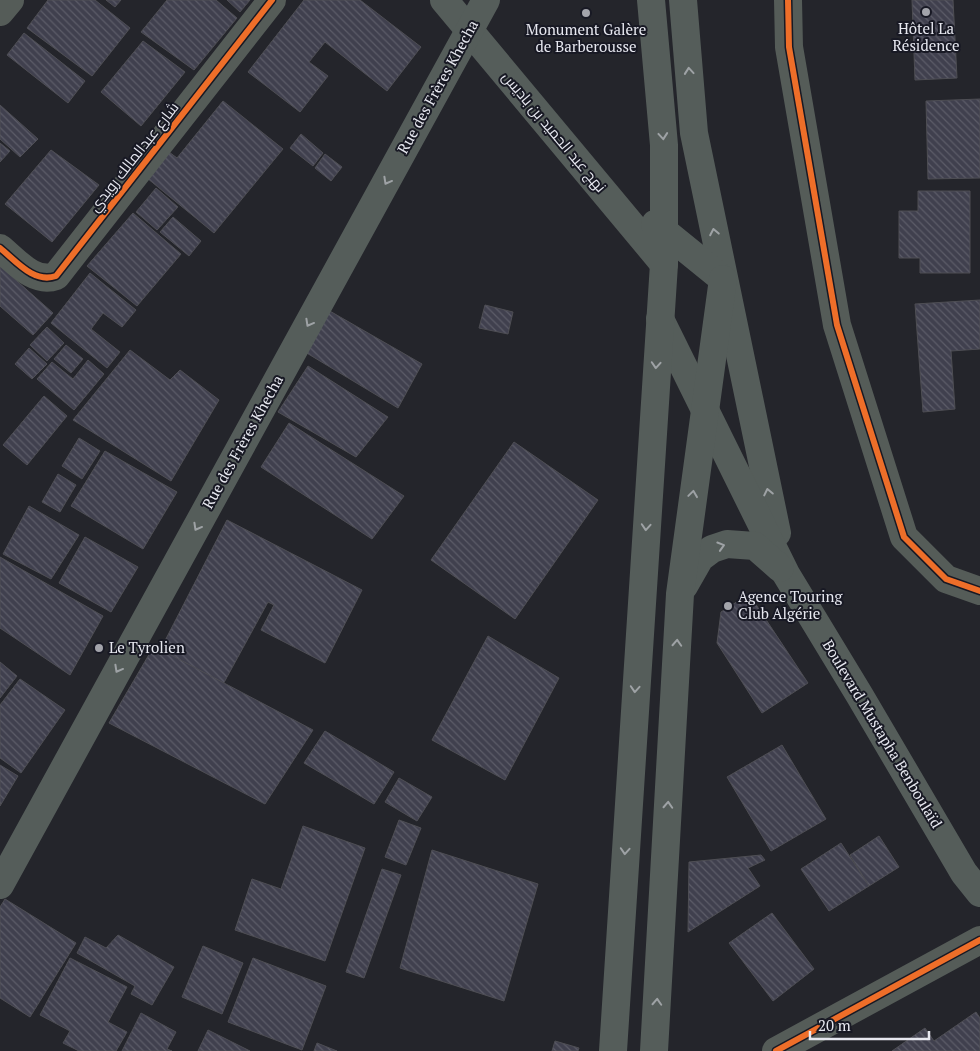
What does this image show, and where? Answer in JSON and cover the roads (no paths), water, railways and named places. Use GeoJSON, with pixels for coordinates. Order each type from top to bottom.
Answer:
{"type":"FeatureCollection","features":[{"type":"Feature","properties":{"kind":"main road","name":"نهج عبد الحميد بن باديس"},"geometry":{"type":"LineString","coordinates":[[444,0],[664,264]]}},
{"type":"Feature","properties":{"kind":"main road","name":"Rue des Frères Khecha"},"geometry":{"type":"LineString","coordinates":[[0,885],[486,0]]}},
{"type":"Feature","properties":{"kind":"main road"},"geometry":{"type":"LineString","coordinates":[[613,1051],[664,264],[664,145],[651,0]]}},
{"type":"Feature","properties":{"kind":"main road"},"geometry":{"type":"LineString","coordinates":[[683,0],[694,133],[786,574]]}},
{"type":"Feature","properties":{"kind":"main road"},"geometry":{"type":"LineString","coordinates":[[606,195],[664,229],[723,279]]}},
{"type":"Feature","properties":{"kind":"main road"},"geometry":{"type":"LineString","coordinates":[[654,1051],[680,594],[723,279]]}},
{"type":"Feature","properties":{"kind":"main road"},"geometry":{"type":"LineString","coordinates":[[660,318],[786,574]]}},
{"type":"Feature","properties":{"kind":"main road"},"geometry":{"type":"LineString","coordinates":[[680,594],[700,558],[712,549],[727,544],[755,546],[786,574]]}},
{"type":"Feature","properties":{"kind":"main road","name":"Boulevard Mustapha Benboulaïd"},"geometry":{"type":"LineString","coordinates":[[786,574],[964,873],[980,893]]}},
{"type":"Feature","properties":{"kind":"street"},"geometry":{"type":"LineString","coordinates":[[0,12],[10,0]]}},
{"type":"Feature","properties":{"kind":"street","name":"شارع عبدالمالك رويدي"},"geometry":{"type":"LineString","coordinates":[[0,248],[37,277],[47,279],[56,276],[272,0]]}},
{"type":"Feature","properties":{"kind":"street"},"geometry":{"type":"LineString","coordinates":[[788,0],[789,47],[837,325],[904,537],[946,579],[980,590]]}},
{"type":"Feature","properties":{"kind":"street"},"geometry":{"type":"LineString","coordinates":[[776,1051],[980,940]]}},
{"type":"Feature","properties":{"kind":"place","name":"Hôtel La Résidence"},"geometry":{"type":"Point","coordinates":[926,12]}},
{"type":"Feature","properties":{"kind":"place","name":"Monument Galère de Barberousse"},"geometry":{"type":"Point","coordinates":[586,13]}},
{"type":"Feature","properties":{"kind":"place","name":"Agence Touring Club Algérie"},"geometry":{"type":"Point","coordinates":[728,606]}},
{"type":"Feature","properties":{"kind":"place","name":"Le Tyrolien"},"geometry":{"type":"Point","coordinates":[99,648]}}]}
